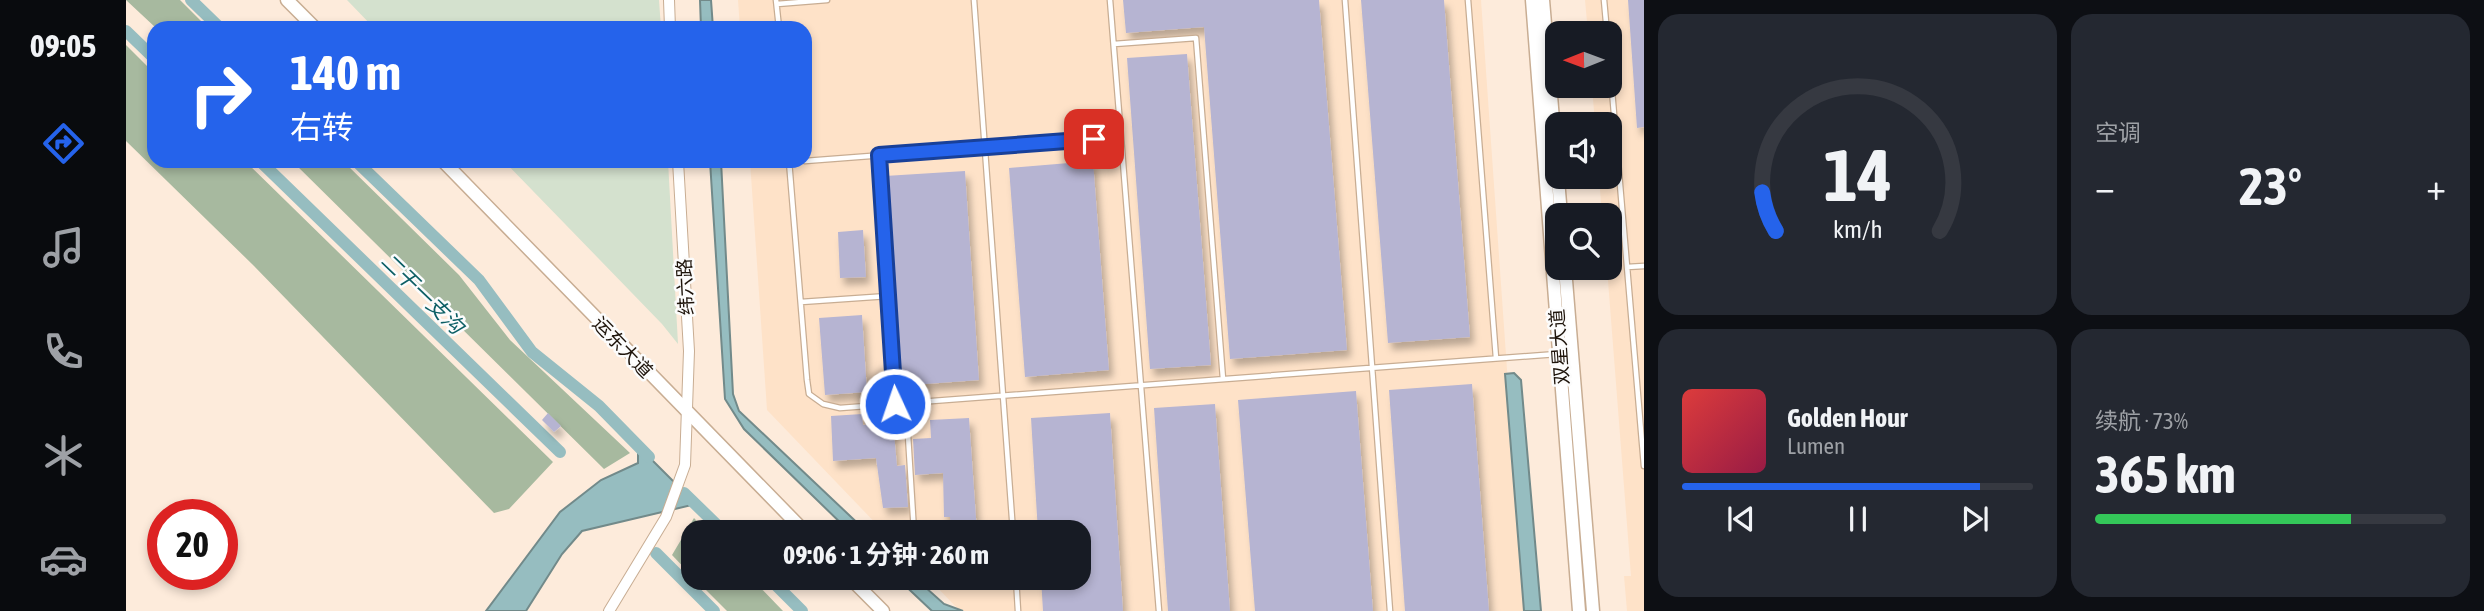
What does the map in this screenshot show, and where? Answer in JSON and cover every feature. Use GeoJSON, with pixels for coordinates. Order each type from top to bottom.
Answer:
{"type":"FeatureCollection","features":[{"type":"Feature","properties":{"kind":"street"},"geometry":{"type":"LineString","coordinates":[[287,0],[308,21]]}},
{"type":"Feature","properties":{"kind":"street"},"geometry":{"type":"LineString","coordinates":[[669,0],[670,21]]}},
{"type":"Feature","properties":{"kind":"street","name":"双星大道"},"geometry":{"type":"LineString","coordinates":[[1532,0],[1593,611]]}},
{"type":"Feature","properties":{"kind":"street"},"geometry":{"type":"LineString","coordinates":[[1543,0],[1560,203]]}},
{"type":"Feature","properties":{"kind":"street","name":"运东大道"},"geometry":{"type":"LineString","coordinates":[[450,168],[793,520]]}},
{"type":"Feature","properties":{"kind":"street","name":"纬六路"},"geometry":{"type":"LineString","coordinates":[[609,611],[645,557],[676,497],[685,465],[689,351],[678,168]]}},
{"type":"Feature","properties":{"kind":"street","name":"双星大道"},"geometry":{"type":"LineString","coordinates":[[1565,280],[1566,353],[1579,611]]}},
{"type":"Feature","properties":{"kind":"street"},"geometry":{"type":"LineString","coordinates":[[862,590],[884,611]]}},
{"type":"Feature","properties":{"kind":"lane"},"geometry":{"type":"LineString","coordinates":[[778,21],[777,2],[827,0]]}},
{"type":"Feature","properties":{"kind":"lane"},"geometry":{"type":"LineString","coordinates":[[974,0],[1012,520]]}},
{"type":"Feature","properties":{"kind":"lane"},"geometry":{"type":"LineString","coordinates":[[1110,0],[1159,611]]}},
{"type":"Feature","properties":{"kind":"lane"},"geometry":{"type":"LineString","coordinates":[[1345,0],[1391,611]]}},
{"type":"Feature","properties":{"kind":"lane"},"geometry":{"type":"LineString","coordinates":[[1468,0],[1496,358]]}},
{"type":"Feature","properties":{"kind":"lane"},"geometry":{"type":"LineString","coordinates":[[1604,0],[1606,21]]}},
{"type":"Feature","properties":{"kind":"lane"},"geometry":{"type":"LineString","coordinates":[[1114,44],[1196,38],[1223,379]]}},
{"type":"Feature","properties":{"kind":"lane"},"geometry":{"type":"LineString","coordinates":[[1613,98],[1644,466]]}},
{"type":"Feature","properties":{"kind":"lane"},"geometry":{"type":"LineString","coordinates":[[812,160],[1121,137]]}},
{"type":"Feature","properties":{"kind":"lane"},"geometry":{"type":"LineString","coordinates":[[879,155],[895,404]]}},
{"type":"Feature","properties":{"kind":"lane"},"geometry":{"type":"LineString","coordinates":[[790,168],[809,394],[822,404],[840,408],[1566,353]]}},
{"type":"Feature","properties":{"kind":"lane"},"geometry":{"type":"LineString","coordinates":[[1627,268],[1644,266]]}},
{"type":"Feature","properties":{"kind":"lane"},"geometry":{"type":"LineString","coordinates":[[800,302],[888,296]]}},
{"type":"Feature","properties":{"kind":"lane"},"geometry":{"type":"LineString","coordinates":[[906,403],[913,520]]}},
{"type":"Feature","properties":{"kind":"lane"},"geometry":{"type":"LineString","coordinates":[[1017,590],[1018,611]]}},
{"type":"Feature","properties":{"kind":"shaded area"},"geometry":{"type":"Polygon","coordinates":[[[738,0],[1481,0],[1524,611],[960,611],[940,590],[1091,590],[1091,520],[872,520],[767,410],[750,168],[812,168],[812,21],[740,21],[738,0]]]}},
{"type":"Feature","properties":{"kind":"shaded area"},"geometry":{"type":"Polygon","coordinates":[[[1585,0],[1644,0],[1644,611],[1627,611],[1624,576],[1631,576],[1608,280],[1622,280],[1622,203],[1601,203],[1600,189],[1622,189],[1622,112],[1594,112],[1593,98],[1622,98],[1622,21],[1587,21],[1585,0]]]}},
{"type":"Feature","properties":{"kind":"green space"},"geometry":{"type":"Polygon","coordinates":[[[126,0],[180,0],[201,21],[148,21],[126,0]]]}},
{"type":"Feature","properties":{"kind":"green space"},"geometry":{"type":"Polygon","coordinates":[[[347,0],[659,0],[660,21],[367,21],[347,0]]]}},
{"type":"Feature","properties":{"kind":"green space"},"geometry":{"type":"Polygon","coordinates":[[[126,45],[147,66],[147,162],[126,141],[126,45]]]}},
{"type":"Feature","properties":{"kind":"green space"},"geometry":{"type":"Polygon","coordinates":[[[154,168],[252,168],[553,462],[509,509],[494,513],[252,264],[154,168]]]}},
{"type":"Feature","properties":{"kind":"green space"},"geometry":{"type":"Polygon","coordinates":[[[299,168],[350,168],[459,275],[510,340],[630,453],[604,469],[299,168]]]}},
{"type":"Feature","properties":{"kind":"green space"},"geometry":{"type":"Polygon","coordinates":[[[511,168],[668,168],[678,344],[662,324],[511,168]]]}},
{"type":"Feature","properties":{"kind":"green space"},"geometry":{"type":"Polygon","coordinates":[[[681,540],[681,564],[672,555],[681,540]]]}},
{"type":"Feature","properties":{"kind":"green space"},"geometry":{"type":"Polygon","coordinates":[[[706,590],[763,590],[783,611],[727,611],[706,590]]]}},
{"type":"Feature","properties":{"kind":"water"},"geometry":{"type":"Polygon","coordinates":[[[700,0],[711,0],[712,21],[701,21],[700,0]]]}},
{"type":"Feature","properties":{"kind":"water"},"geometry":{"type":"Polygon","coordinates":[[[710,168],[721,168],[733,394],[739,411],[854,520],[838,520],[744,429],[725,399],[710,168]]]}},
{"type":"Feature","properties":{"kind":"water"},"geometry":{"type":"Polygon","coordinates":[[[1514,373],[1521,380],[1541,611],[1524,611],[1505,374],[1514,373]]]}},
{"type":"Feature","properties":{"kind":"water"},"geometry":{"type":"Polygon","coordinates":[[[638,446],[696,504],[582,531],[562,554],[526,611],[486,611],[560,512],[601,480],[638,463],[638,446]]]}},
{"type":"Feature","properties":{"kind":"water"},"geometry":{"type":"Polygon","coordinates":[[[910,590],[928,590],[944,604],[963,611],[932,611],[910,590]]]}},
{"type":"Feature","properties":{"kind":"building"},"geometry":{"type":"Polygon","coordinates":[[[1123,0],[1319,0],[1347,350],[1230,359],[1204,27],[1126,33],[1123,0]]]}},
{"type":"Feature","properties":{"kind":"building"},"geometry":{"type":"Polygon","coordinates":[[[1361,0],[1444,0],[1470,337],[1388,343],[1361,0]]]}},
{"type":"Feature","properties":{"kind":"building"},"geometry":{"type":"Polygon","coordinates":[[[1628,0],[1644,0],[1644,127],[1637,128],[1628,0]]]}},
{"type":"Feature","properties":{"kind":"building"},"geometry":{"type":"Polygon","coordinates":[[[1187,54],[1211,365],[1150,369],[1127,58],[1187,54]]]}},
{"type":"Feature","properties":{"kind":"building"},"geometry":{"type":"Polygon","coordinates":[[[1093,161],[1109,370],[1025,377],[1009,168],[1093,161]]]}},
{"type":"Feature","properties":{"kind":"building"},"geometry":{"type":"Polygon","coordinates":[[[965,171],[979,380],[899,386],[885,176],[965,171]]]}},
{"type":"Feature","properties":{"kind":"building"},"geometry":{"type":"Polygon","coordinates":[[[863,230],[866,277],[840,278],[838,232],[863,230]]]}},
{"type":"Feature","properties":{"kind":"building"},"geometry":{"type":"Polygon","coordinates":[[[862,315],[867,392],[825,395],[819,318],[862,315]]]}},
{"type":"Feature","properties":{"kind":"building"},"geometry":{"type":"Polygon","coordinates":[[[1472,384],[1489,611],[1405,611],[1389,390],[1472,384]]]}},
{"type":"Feature","properties":{"kind":"building"},"geometry":{"type":"Polygon","coordinates":[[[1356,391],[1373,611],[1255,611],[1238,400],[1356,391]]]}},
{"type":"Feature","properties":{"kind":"building"},"geometry":{"type":"Polygon","coordinates":[[[1215,404],[1230,611],[1168,611],[1154,408],[1215,404]]]}},
{"type":"Feature","properties":{"kind":"building"},"geometry":{"type":"Polygon","coordinates":[[[548,413],[561,426],[554,432],[542,420],[548,413]]]}},
{"type":"Feature","properties":{"kind":"building"},"geometry":{"type":"Polygon","coordinates":[[[1110,413],[1123,611],[1043,611],[1042,590],[1091,590],[1091,520],[1037,520],[1031,418],[1110,413]]]}},
{"type":"Feature","properties":{"kind":"building"},"geometry":{"type":"Polygon","coordinates":[[[862,414],[863,425],[893,422],[897,466],[905,465],[908,507],[883,508],[876,458],[833,461],[831,416],[862,414]]]}},
{"type":"Feature","properties":{"kind":"building"},"geometry":{"type":"Polygon","coordinates":[[[969,418],[976,520],[950,520],[950,517],[944,517],[943,473],[915,475],[913,439],[931,438],[930,420],[969,418]]]}},
{"type":"Feature","properties":{"kind":"waterway"},"geometry":{"type":"LineString","coordinates":[[191,0],[213,21]]}},
{"type":"Feature","properties":{"kind":"waterway","name":"二干一支沟"},"geometry":{"type":"LineString","coordinates":[[126,31],[147,51]]}},
{"type":"Feature","properties":{"kind":"waterway","name":"二干一支沟"},"geometry":{"type":"LineString","coordinates":[[267,168],[560,452]]}},
{"type":"Feature","properties":{"kind":"waterway"},"geometry":{"type":"LineString","coordinates":[[363,168],[479,280],[532,352],[599,406],[649,457]]}},
{"type":"Feature","properties":{"kind":"waterway"},"geometry":{"type":"LineString","coordinates":[[684,493],[712,520]]}},
{"type":"Feature","properties":{"kind":"waterway","name":"二干一支沟"},"geometry":{"type":"LineString","coordinates":[[656,553],[714,611]]}},
{"type":"Feature","properties":{"kind":"waterway"},"geometry":{"type":"LineString","coordinates":[[781,590],[802,611]]}},
{"type":"Feature","properties":{"kind":"route"},"geometry":{"type":"LineString","coordinates":[[895,404],[879,155],[1094,139]]}}]}
